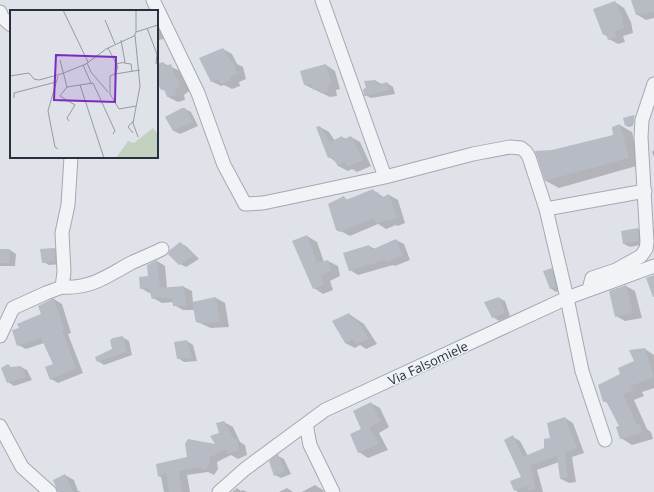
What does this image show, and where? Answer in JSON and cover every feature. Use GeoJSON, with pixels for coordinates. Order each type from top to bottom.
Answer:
{"type":"FeatureCollection","features":[{"type":"Feature","properties":{"kind":"street"},"geometry":{"type":"LineString","coordinates":[[153,0],[158,10]]}},
{"type":"Feature","properties":{"kind":"street"},"geometry":{"type":"LineString","coordinates":[[322,0],[385,177]]}},
{"type":"Feature","properties":{"kind":"street"},"geometry":{"type":"LineString","coordinates":[[158,10],[198,93],[224,165],[245,204],[263,203],[385,177],[473,154],[510,147],[521,148],[526,152],[530,157],[546,209],[582,371],[605,440]]}},
{"type":"Feature","properties":{"kind":"street"},"geometry":{"type":"LineString","coordinates":[[0,12],[2,17],[10,24]]}},
{"type":"Feature","properties":{"kind":"street"},"geometry":{"type":"LineString","coordinates":[[589,289],[592,278],[616,270],[644,253],[647,242],[648,198],[642,120],[654,84]]}},
{"type":"Feature","properties":{"kind":"street"},"geometry":{"type":"LineString","coordinates":[[62,287],[64,272],[62,233],[68,205],[71,158]]}},
{"type":"Feature","properties":{"kind":"street"},"geometry":{"type":"LineString","coordinates":[[546,209],[648,198]]}},
{"type":"Feature","properties":{"kind":"street"},"geometry":{"type":"LineString","coordinates":[[0,310],[14,308],[62,287],[76,288],[104,279],[130,264],[162,249]]}},
{"type":"Feature","properties":{"kind":"street","name":"Via Falsomiele"},"geometry":{"type":"LineString","coordinates":[[219,492],[245,469],[325,410],[567,298],[654,266]]}},
{"type":"Feature","properties":{"kind":"street"},"geometry":{"type":"LineString","coordinates":[[0,336],[14,308]]}},
{"type":"Feature","properties":{"kind":"street"},"geometry":{"type":"LineString","coordinates":[[306,424],[310,445],[333,492]]}},
{"type":"Feature","properties":{"kind":"street"},"geometry":{"type":"LineString","coordinates":[[0,426],[22,467],[50,492]]}},
{"type":"Feature","properties":{"kind":"building"},"geometry":{"type":"Polygon","coordinates":[[[631,0],[654,0],[654,12],[636,15],[631,0]]]}},
{"type":"Feature","properties":{"kind":"building"},"geometry":{"type":"Polygon","coordinates":[[[615,1],[622,16],[624,28],[615,31],[617,37],[608,40],[606,34],[603,35],[593,9],[615,1]]]}},
{"type":"Feature","properties":{"kind":"building"},"geometry":{"type":"Polygon","coordinates":[[[223,48],[231,62],[233,60],[237,74],[230,76],[231,80],[222,84],[218,79],[211,82],[199,58],[223,48]]]}},
{"type":"Feature","properties":{"kind":"building"},"geometry":{"type":"Polygon","coordinates":[[[163,62],[166,66],[171,64],[175,77],[177,77],[180,85],[175,90],[176,95],[167,97],[164,89],[161,90],[158,84],[158,64],[163,62]]]}},
{"type":"Feature","properties":{"kind":"building"},"geometry":{"type":"Polygon","coordinates":[[[326,64],[332,84],[327,85],[328,91],[320,93],[319,88],[313,90],[312,84],[304,85],[300,71],[326,64]]]}},
{"type":"Feature","properties":{"kind":"building"},"geometry":{"type":"Polygon","coordinates":[[[376,80],[377,85],[387,82],[389,90],[364,96],[363,89],[366,88],[364,81],[376,80]]]}},
{"type":"Feature","properties":{"kind":"building"},"geometry":{"type":"Polygon","coordinates":[[[182,108],[185,108],[193,122],[173,131],[165,117],[182,108]]]}},
{"type":"Feature","properties":{"kind":"building"},"geometry":{"type":"Polygon","coordinates":[[[634,115],[634,123],[625,126],[623,118],[634,115]]]}},
{"type":"Feature","properties":{"kind":"building"},"geometry":{"type":"Polygon","coordinates":[[[620,124],[629,158],[545,181],[535,151],[552,150],[613,135],[612,127],[620,124]]]}},
{"type":"Feature","properties":{"kind":"building"},"geometry":{"type":"Polygon","coordinates":[[[320,126],[330,142],[342,136],[344,139],[351,136],[363,160],[347,167],[345,162],[338,166],[332,157],[328,158],[316,127],[320,126]]]}},
{"type":"Feature","properties":{"kind":"building"},"geometry":{"type":"Polygon","coordinates":[[[373,189],[375,194],[378,192],[381,198],[389,194],[397,218],[376,224],[374,218],[340,232],[336,230],[328,204],[344,196],[346,200],[373,189]]]}},
{"type":"Feature","properties":{"kind":"building"},"geometry":{"type":"Polygon","coordinates":[[[638,228],[639,241],[623,244],[621,231],[638,228]]]}},
{"type":"Feature","properties":{"kind":"building"},"geometry":{"type":"Polygon","coordinates":[[[307,235],[317,263],[328,260],[331,271],[321,275],[324,285],[313,289],[292,241],[307,235]]]}},
{"type":"Feature","properties":{"kind":"building"},"geometry":{"type":"Polygon","coordinates":[[[396,239],[403,256],[386,262],[385,260],[349,271],[343,253],[369,245],[371,250],[396,239]]]}},
{"type":"Feature","properties":{"kind":"building"},"geometry":{"type":"Polygon","coordinates":[[[180,242],[194,256],[179,265],[168,254],[170,250],[180,242]]]}},
{"type":"Feature","properties":{"kind":"building"},"geometry":{"type":"Polygon","coordinates":[[[55,248],[55,261],[42,263],[40,249],[55,248]]]}},
{"type":"Feature","properties":{"kind":"building"},"geometry":{"type":"Polygon","coordinates":[[[0,249],[10,249],[9,263],[0,263],[0,249]]]}},
{"type":"Feature","properties":{"kind":"building"},"geometry":{"type":"Polygon","coordinates":[[[157,260],[160,288],[184,286],[186,306],[173,306],[172,299],[158,297],[152,299],[148,287],[140,289],[139,277],[148,276],[147,265],[157,260]]]}},
{"type":"Feature","properties":{"kind":"building"},"geometry":{"type":"Polygon","coordinates":[[[552,268],[556,287],[550,289],[543,271],[552,268]]]}},
{"type":"Feature","properties":{"kind":"building"},"geometry":{"type":"Polygon","coordinates":[[[654,275],[654,297],[653,297],[646,278],[654,275]]]}},
{"type":"Feature","properties":{"kind":"building"},"geometry":{"type":"Polygon","coordinates":[[[626,285],[633,313],[615,317],[609,291],[626,285]]]}},
{"type":"Feature","properties":{"kind":"building"},"geometry":{"type":"Polygon","coordinates":[[[216,297],[220,322],[196,322],[192,302],[216,297]]]}},
{"type":"Feature","properties":{"kind":"building"},"geometry":{"type":"Polygon","coordinates":[[[499,297],[505,313],[492,318],[484,302],[499,297]]]}},
{"type":"Feature","properties":{"kind":"building"},"geometry":{"type":"Polygon","coordinates":[[[54,298],[64,329],[62,330],[76,368],[50,380],[45,367],[53,364],[41,338],[17,346],[12,330],[19,328],[17,324],[41,314],[38,306],[54,298]]]}},
{"type":"Feature","properties":{"kind":"building"},"geometry":{"type":"Polygon","coordinates":[[[349,313],[352,319],[355,318],[359,323],[369,339],[356,344],[353,339],[345,343],[332,321],[349,313]]]}},
{"type":"Feature","properties":{"kind":"building"},"geometry":{"type":"Polygon","coordinates":[[[123,336],[127,352],[97,362],[95,357],[112,349],[110,340],[123,336]]]}},
{"type":"Feature","properties":{"kind":"building"},"geometry":{"type":"Polygon","coordinates":[[[187,340],[192,358],[177,359],[174,342],[187,340]]]}},
{"type":"Feature","properties":{"kind":"building"},"geometry":{"type":"Polygon","coordinates":[[[645,348],[654,377],[631,386],[633,390],[623,394],[637,425],[640,424],[642,433],[620,439],[616,427],[619,426],[606,401],[603,402],[598,385],[620,374],[618,368],[634,361],[629,350],[645,348]]]}},
{"type":"Feature","properties":{"kind":"building"},"geometry":{"type":"Polygon","coordinates":[[[8,364],[11,367],[21,366],[26,377],[7,383],[1,368],[8,364]]]}},
{"type":"Feature","properties":{"kind":"building"},"geometry":{"type":"Polygon","coordinates":[[[371,402],[381,421],[370,428],[379,444],[358,453],[350,434],[361,429],[353,411],[371,402]]]}},
{"type":"Feature","properties":{"kind":"building"},"geometry":{"type":"Polygon","coordinates":[[[565,417],[577,448],[565,453],[568,478],[560,479],[557,456],[530,465],[536,489],[528,491],[527,486],[514,491],[510,481],[521,477],[504,440],[513,435],[523,457],[544,448],[544,439],[550,438],[547,423],[565,417]]]}},
{"type":"Feature","properties":{"kind":"building"},"geometry":{"type":"Polygon","coordinates":[[[224,421],[234,439],[237,439],[239,450],[228,454],[226,449],[209,458],[210,463],[205,471],[199,467],[179,471],[182,492],[169,492],[166,472],[158,477],[156,464],[187,457],[185,444],[188,439],[215,444],[210,436],[219,433],[216,423],[224,421]]]}},
{"type":"Feature","properties":{"kind":"building"},"geometry":{"type":"Polygon","coordinates":[[[278,454],[285,471],[274,476],[269,461],[278,454]]]}},
{"type":"Feature","properties":{"kind":"building"},"geometry":{"type":"Polygon","coordinates":[[[65,474],[73,492],[58,492],[53,480],[65,474]]]}}]}
